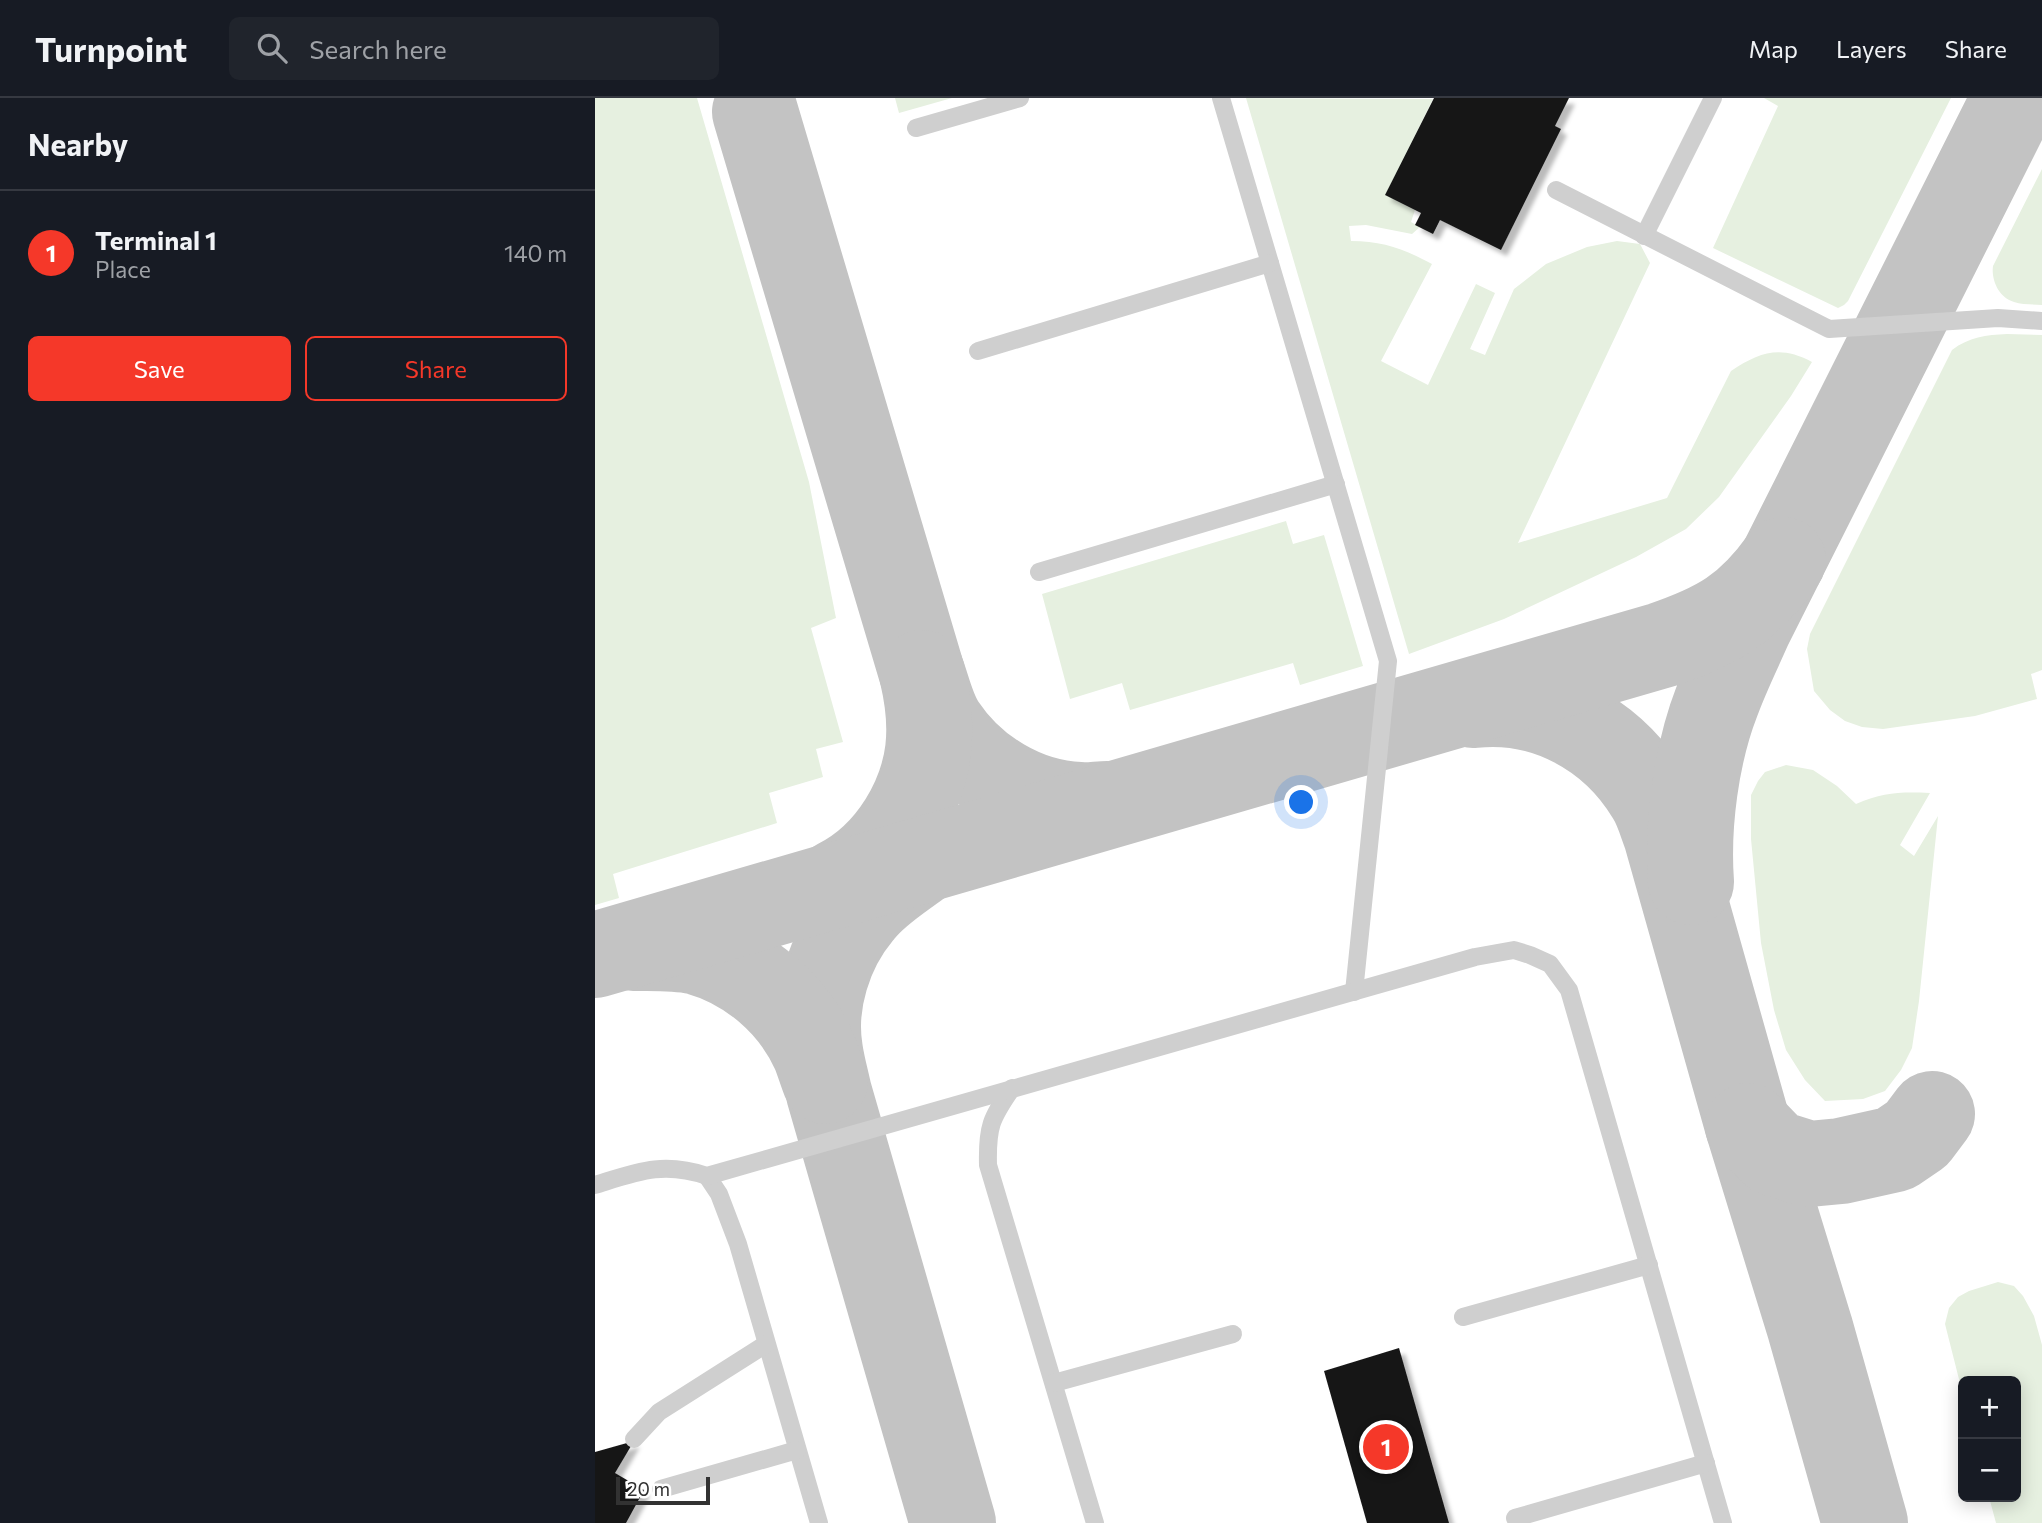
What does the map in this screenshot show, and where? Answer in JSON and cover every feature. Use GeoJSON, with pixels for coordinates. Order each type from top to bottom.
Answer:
{"type":"FeatureCollection","features":[{"type":"Feature","properties":{"kind":"lane"},"geometry":{"type":"LineString","coordinates":[[916,128],[1020,98]]}},
{"type":"Feature","properties":{"kind":"lane"},"geometry":{"type":"LineString","coordinates":[[1221,98],[1388,661],[1354,992]]}},
{"type":"Feature","properties":{"kind":"lane"},"geometry":{"type":"LineString","coordinates":[[1644,236],[1713,98]]}},
{"type":"Feature","properties":{"kind":"lane"},"geometry":{"type":"LineString","coordinates":[[1556,190],[1829,329],[1998,318],[2042,321]]}},
{"type":"Feature","properties":{"kind":"lane"},"geometry":{"type":"LineString","coordinates":[[978,351],[1270,263]]}},
{"type":"Feature","properties":{"kind":"lane"},"geometry":{"type":"LineString","coordinates":[[1039,572],[1336,484]]}},
{"type":"Feature","properties":{"kind":"lane"},"geometry":{"type":"LineString","coordinates":[[707,1176],[1475,957],[1514,950],[1550,964],[1569,990],[1724,1523]]}},
{"type":"Feature","properties":{"kind":"lane"},"geometry":{"type":"LineString","coordinates":[[1012,1088],[995,1114],[987,1140],[988,1165],[1095,1523]]}},
{"type":"Feature","properties":{"kind":"lane"},"geometry":{"type":"LineString","coordinates":[[595,1185],[663,1167],[688,1169],[707,1176],[719,1194],[738,1244],[819,1523]]}},
{"type":"Feature","properties":{"kind":"lane"},"geometry":{"type":"LineString","coordinates":[[1463,1317],[1649,1265]]}},
{"type":"Feature","properties":{"kind":"lane"},"geometry":{"type":"LineString","coordinates":[[1054,1383],[1233,1334]]}},
{"type":"Feature","properties":{"kind":"lane"},"geometry":{"type":"LineString","coordinates":[[634,1438],[659,1412],[766,1344]]}},
{"type":"Feature","properties":{"kind":"lane"},"geometry":{"type":"LineString","coordinates":[[661,1489],[797,1450]]}},
{"type":"Feature","properties":{"kind":"lane"},"geometry":{"type":"LineString","coordinates":[[1515,1518],[1706,1463]]}},
{"type":"Feature","properties":{"kind":"green space"},"geometry":{"type":"Polygon","coordinates":[[[595,98],[697,98],[809,482],[836,618],[811,628],[843,742],[816,749],[823,777],[769,793],[777,823],[613,874],[619,898],[595,905],[595,98]]]}},
{"type":"Feature","properties":{"kind":"green space"},"geometry":{"type":"Polygon","coordinates":[[[895,98],[952,98],[899,113],[895,98]]]}},
{"type":"Feature","properties":{"kind":"green space"},"geometry":{"type":"Polygon","coordinates":[[[1246,98],[1433,99],[1386,195],[1415,210],[1411,222],[1420,227],[1412,234],[1366,225],[1349,226],[1351,241],[1373,242],[1393,247],[1432,264],[1381,361],[1428,385],[1476,284],[1495,293],[1470,349],[1485,355],[1514,289],[1546,264],[1587,247],[1617,241],[1640,244],[1650,263],[1518,543],[1667,498],[1731,371],[1751,359],[1770,353],[1790,354],[1812,362],[1719,497],[1686,529],[1636,557],[1504,619],[1409,654],[1246,98]]]}},
{"type":"Feature","properties":{"kind":"green space"},"geometry":{"type":"Polygon","coordinates":[[[1764,98],[1951,98],[1848,301],[1838,308],[1713,248],[1778,106],[1764,98]]]}},
{"type":"Feature","properties":{"kind":"green space"},"geometry":{"type":"Polygon","coordinates":[[[2042,169],[2042,305],[2020,304],[2000,293],[1993,266],[2042,169]]]}},
{"type":"Feature","properties":{"kind":"green space"},"geometry":{"type":"Polygon","coordinates":[[[2007,334],[2042,335],[2042,670],[2031,674],[2037,699],[1975,716],[1883,729],[1862,727],[1845,721],[1830,710],[1814,691],[1807,649],[1810,634],[1952,350],[1978,338],[2007,334]]]}},
{"type":"Feature","properties":{"kind":"green space"},"geometry":{"type":"Polygon","coordinates":[[[1286,521],[1293,544],[1324,535],[1363,666],[1300,685],[1293,663],[1130,710],[1122,683],[1070,699],[1042,594],[1286,521]]]}},
{"type":"Feature","properties":{"kind":"green space"},"geometry":{"type":"Polygon","coordinates":[[[1786,765],[1813,770],[1837,786],[1856,804],[1892,794],[1930,793],[1900,845],[1914,856],[1938,816],[1912,1048],[1901,1070],[1885,1091],[1863,1099],[1825,1101],[1805,1080],[1786,1050],[1774,1010],[1761,943],[1751,839],[1751,795],[1765,772],[1786,765]]]}},
{"type":"Feature","properties":{"kind":"green space"},"geometry":{"type":"Polygon","coordinates":[[[1998,1282],[2014,1286],[2034,1316],[2042,1345],[2042,1523],[1996,1523],[1990,1502],[2021,1502],[2021,1376],[1958,1376],[1945,1324],[1949,1308],[1958,1297],[1998,1282]]]}},
{"type":"Feature","properties":{"kind":"building"},"geometry":{"type":"Polygon","coordinates":[[[1434,98],[1569,98],[1555,126],[1561,129],[1501,250],[1440,220],[1433,234],[1415,225],[1421,213],[1385,195],[1434,98]]]}},
{"type":"Feature","properties":{"kind":"building"},"geometry":{"type":"Polygon","coordinates":[[[1399,1348],[1449,1523],[1367,1523],[1324,1371],[1399,1348]]]}},
{"type":"Feature","properties":{"kind":"building"},"geometry":{"type":"Polygon","coordinates":[[[634,1441],[615,1473],[644,1490],[626,1523],[595,1523],[595,1452],[634,1441]]]}},
{"type":"Feature","properties":{"kind":"taxiway"},"geometry":{"type":"LineString","coordinates":[[1691,882],[1690,837],[1698,767],[1724,682],[1749,627],[2015,98]]}},
{"type":"Feature","properties":{"kind":"taxiway"},"geometry":{"type":"LineString","coordinates":[[755,112],[921,670],[939,720],[969,757],[1003,782],[1021,791],[1060,803],[1107,804]]}},
{"type":"Feature","properties":{"kind":"taxiway"},"geometry":{"type":"LineString","coordinates":[[595,955],[1662,645],[1700,631],[1730,614],[1757,591],[1783,560]]}},
{"type":"Feature","properties":{"kind":"taxiway"},"geometry":{"type":"LineString","coordinates":[[836,883],[865,865],[889,841],[920,786],[929,731],[929,713],[922,673]]}},
{"type":"Feature","properties":{"kind":"taxiway"},"geometry":{"type":"LineString","coordinates":[[1473,705],[1525,707],[1574,724],[1616,754],[1634,773],[1654,804],[1666,835],[1865,1523]]}},
{"type":"Feature","properties":{"kind":"taxiway"},"geometry":{"type":"LineString","coordinates":[[918,864],[873,899],[840,943],[825,978],[818,1033],[829,1093],[953,1523]]}},
{"type":"Feature","properties":{"kind":"taxiway"},"geometry":{"type":"LineString","coordinates":[[633,948],[698,952],[716,958],[751,977],[781,1002],[794,1017],[814,1051],[825,1081]]}},
{"type":"Feature","properties":{"kind":"taxiway"},"geometry":{"type":"LineString","coordinates":[[1748,1126],[1774,1153],[1809,1164],[1841,1161],[1895,1149],[1917,1134],[1932,1114]]}},
{"type":"Feature","properties":{"kind":"place","name":"Terminal 1"},"geometry":{"type":"Point","coordinates":[1386,1447]}}]}
